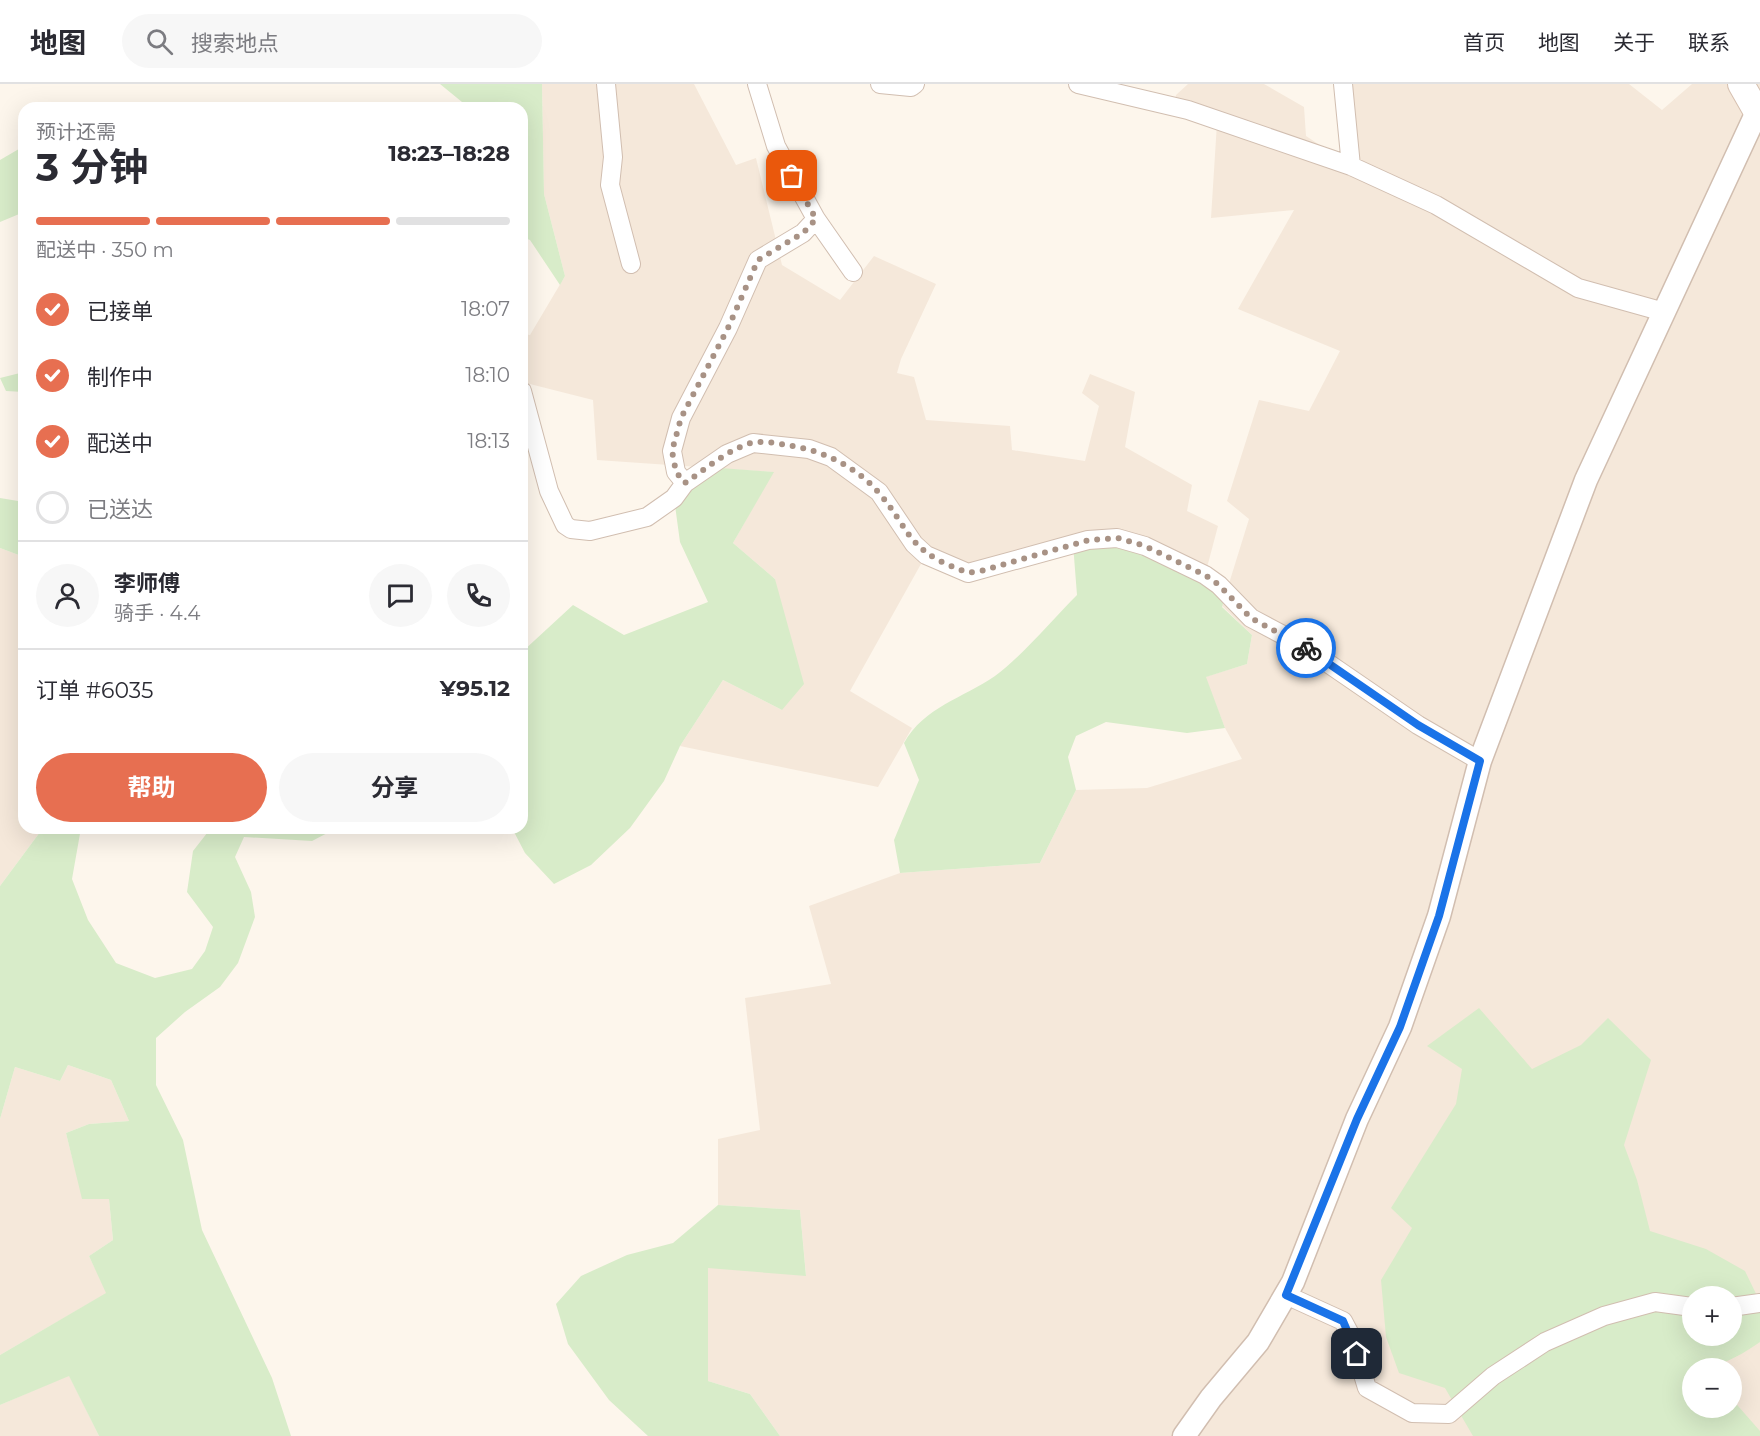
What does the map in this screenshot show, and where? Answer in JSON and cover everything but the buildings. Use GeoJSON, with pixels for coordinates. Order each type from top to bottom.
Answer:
{"type":"FeatureCollection","features":[{"type":"Feature","properties":{"kind":"main road"},"geometry":{"type":"LineString","coordinates":[[1741,84],[1759,112]]}},
{"type":"Feature","properties":{"kind":"street"},"geometry":{"type":"LineString","coordinates":[[606,84],[613,157],[610,185],[631,264]]}},
{"type":"Feature","properties":{"kind":"street"},"geometry":{"type":"LineString","coordinates":[[757,84],[776,146],[816,219],[853,272]]}},
{"type":"Feature","properties":{"kind":"street"},"geometry":{"type":"LineString","coordinates":[[880,84],[911,87],[915,84]]}},
{"type":"Feature","properties":{"kind":"street"},"geometry":{"type":"LineString","coordinates":[[1078,84],[1188,110],[1351,166],[1436,205],[1578,288],[1664,312]]}},
{"type":"Feature","properties":{"kind":"street"},"geometry":{"type":"LineString","coordinates":[[1343,84],[1351,166]]}},
{"type":"Feature","properties":{"kind":"street"},"geometry":{"type":"LineString","coordinates":[[1184,1436],[1211,1398],[1258,1342],[1286,1295],[1357,1119],[1400,1027],[1439,916],[1480,761],[1586,480],[1759,112]]}},
{"type":"Feature","properties":{"kind":"street"},"geometry":{"type":"LineString","coordinates":[[685,483],[676,472],[672,451],[681,418],[728,328],[758,260],[803,233],[816,219]]}},
{"type":"Feature","properties":{"kind":"street"},"geometry":{"type":"LineString","coordinates":[[528,414],[549,490],[565,525],[571,529],[590,531],[647,517],[674,498],[685,483],[727,454],[753,443],[784,444],[809,449],[831,457],[879,492],[914,544],[926,555],[968,573],[1089,540],[1118,538],[1145,546],[1205,575],[1219,585],[1251,618],[1300,644],[1418,725],[1480,761]]}},
{"type":"Feature","properties":{"kind":"street"},"geometry":{"type":"LineString","coordinates":[[1286,1295],[1343,1321],[1352,1338],[1367,1388],[1412,1413],[1449,1414],[1493,1376],[1545,1342],[1604,1316],[1655,1302],[1682,1306]]}},
{"type":"Feature","properties":{"kind":"street"},"geometry":{"type":"LineString","coordinates":[[1742,1305],[1760,1303]]}},
{"type":"Feature","properties":{"kind":"shaded area"},"geometry":{"type":"Polygon","coordinates":[[[542,84],[694,84],[736,165],[756,158],[782,265],[840,300],[874,256],[936,284],[901,359],[897,373],[914,377],[926,420],[1010,426],[1012,450],[1085,461],[1099,406],[1082,393],[1090,374],[1135,392],[1125,447],[1192,485],[1187,511],[1218,526],[1205,575],[1117,538],[977,572],[926,555],[850,691],[912,728],[878,787],[680,746],[723,680],[782,710],[775,579],[733,543],[773,472],[597,460],[593,400],[528,384],[528,335],[530,335],[565,276],[544,194],[542,84]]]}},
{"type":"Feature","properties":{"kind":"shaded area"},"geometry":{"type":"Polygon","coordinates":[[[1188,84],[1264,84],[1304,107],[1306,136],[1350,165],[1343,84],[1629,84],[1662,110],[1692,84],[1760,84],[1760,1436],[780,1436],[750,1394],[708,1381],[708,1267],[806,1275],[800,1210],[718,1205],[718,1139],[760,1130],[745,998],[831,984],[809,906],[900,873],[1040,863],[1076,790],[1147,788],[1242,759],[1225,728],[1205,677],[1247,664],[1252,635],[1222,606],[1249,519],[1227,501],[1259,400],[1309,411],[1340,351],[1238,309],[1294,210],[1211,218],[1217,123],[1173,112],[1176,95],[1188,84]]]}},
{"type":"Feature","properties":{"kind":"shaded area"},"geometry":{"type":"Polygon","coordinates":[[[0,548],[18,555],[18,834],[39,834],[0,886],[0,548]]]}},
{"type":"Feature","properties":{"kind":"shaded area"},"geometry":{"type":"Polygon","coordinates":[[[68,1065],[111,1080],[129,1121],[89,1124],[66,1133],[73,1161],[109,1199],[113,1240],[89,1256],[107,1293],[0,1355],[0,1119],[15,1067],[60,1081],[68,1065]]]}},
{"type":"Feature","properties":{"kind":"shaded area"},"geometry":{"type":"Polygon","coordinates":[[[69,1375],[99,1436],[0,1436],[0,1405],[69,1375]]]}},
{"type":"Feature","properties":{"kind":"green space"},"geometry":{"type":"Polygon","coordinates":[[[440,84],[542,84],[544,194],[565,276],[560,285],[528,239],[528,102],[462,102],[440,84]]]}},
{"type":"Feature","properties":{"kind":"green space"},"geometry":{"type":"Polygon","coordinates":[[[18,150],[18,214],[0,222],[0,160],[18,150]]]}},
{"type":"Feature","properties":{"kind":"green space"},"geometry":{"type":"Polygon","coordinates":[[[18,374],[18,392],[6,391],[0,378],[18,374]]]}},
{"type":"Feature","properties":{"kind":"green space"},"geometry":{"type":"Polygon","coordinates":[[[707,467],[774,472],[733,543],[775,579],[804,684],[782,710],[723,680],[680,746],[664,781],[630,828],[591,865],[554,884],[525,853],[515,834],[528,834],[528,646],[573,605],[624,635],[708,602],[680,542],[674,498],[707,467]]]}},
{"type":"Feature","properties":{"kind":"green space"},"geometry":{"type":"Polygon","coordinates":[[[0,498],[18,501],[18,555],[0,548],[0,498]]]}},
{"type":"Feature","properties":{"kind":"green space"},"geometry":{"type":"Polygon","coordinates":[[[1117,538],[1226,593],[1222,607],[1252,635],[1247,664],[1206,677],[1225,728],[1187,733],[1106,722],[1076,736],[1068,757],[1076,790],[1040,863],[900,873],[894,840],[919,780],[904,743],[922,720],[945,704],[983,684],[1005,668],[1077,595],[1073,544],[1117,538]]]}},
{"type":"Feature","properties":{"kind":"green space"},"geometry":{"type":"Polygon","coordinates":[[[39,834],[80,834],[72,879],[88,920],[116,963],[155,978],[192,969],[205,951],[213,927],[187,892],[193,851],[206,834],[325,834],[312,841],[244,837],[235,857],[251,892],[255,917],[238,963],[220,987],[185,1012],[156,1038],[156,1085],[183,1140],[202,1230],[272,1378],[291,1436],[99,1436],[69,1376],[0,1405],[0,1355],[106,1293],[89,1256],[113,1240],[109,1199],[82,1199],[66,1133],[89,1124],[129,1121],[111,1080],[68,1065],[60,1081],[15,1067],[0,1119],[0,886],[39,834]]]}},
{"type":"Feature","properties":{"kind":"green space"},"geometry":{"type":"Polygon","coordinates":[[[1479,1008],[1532,1069],[1581,1045],[1608,1018],[1651,1060],[1624,1145],[1637,1180],[1650,1231],[1706,1249],[1745,1271],[1760,1302],[1760,1342],[1733,1358],[1682,1358],[1682,1418],[1742,1418],[1742,1411],[1760,1431],[1760,1436],[1473,1436],[1445,1388],[1399,1373],[1386,1337],[1381,1280],[1412,1228],[1391,1208],[1456,1104],[1462,1069],[1427,1046],[1479,1008]]]}},
{"type":"Feature","properties":{"kind":"green space"},"geometry":{"type":"Polygon","coordinates":[[[718,1205],[800,1210],[806,1276],[708,1268],[708,1381],[750,1394],[780,1436],[648,1436],[609,1400],[568,1344],[556,1304],[581,1276],[627,1255],[673,1243],[718,1205]]]}},
{"type":"Feature","properties":{"kind":"way so far"},"geometry":{"type":"LineString","coordinates":[[792,176],[816,219],[803,233],[758,260],[728,328],[681,418],[672,451],[676,472],[685,483],[727,454],[753,443],[784,444],[809,449],[831,457],[879,492],[914,544],[926,555],[948,565],[968,573],[977,572],[1089,540],[1118,538],[1145,546],[1205,575],[1219,585],[1251,618],[1306,648]]}},
{"type":"Feature","properties":{"kind":"route"},"geometry":{"type":"LineString","coordinates":[[1306,648],[1418,725],[1480,761],[1439,916],[1400,1027],[1357,1119],[1286,1295],[1343,1321],[1357,1354]]}}]}
